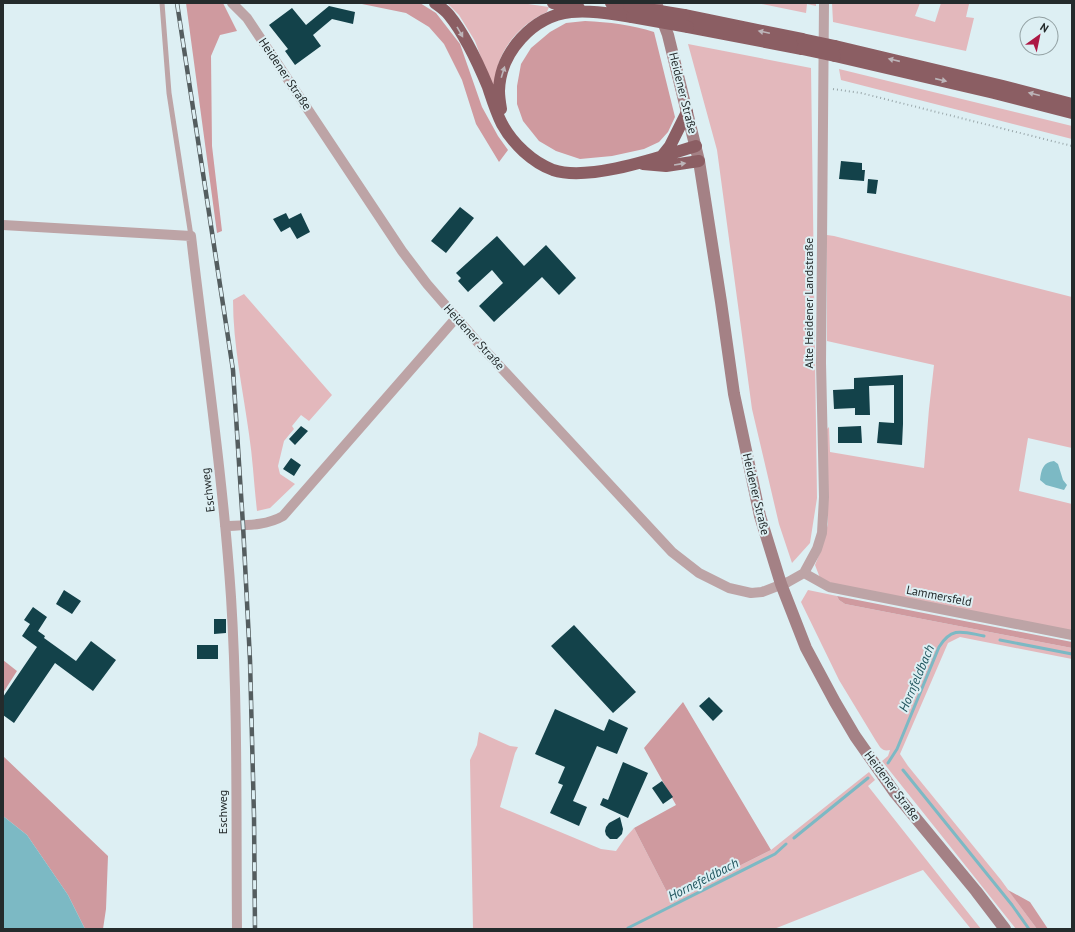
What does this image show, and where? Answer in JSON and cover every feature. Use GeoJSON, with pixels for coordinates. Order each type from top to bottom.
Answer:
{"type":"FeatureCollection","features":[{"type":"Feature","properties":{"kind":"highway"},"geometry":{"type":"LineString","coordinates":[[435,3],[448,14],[470,49],[480,69],[502,124],[512,138],[526,153],[540,164],[555,170],[573,173],[610,170],[696,146]]}},
{"type":"Feature","properties":{"kind":"highway"},"geometry":{"type":"LineString","coordinates":[[553,3],[630,12],[688,27],[802,44]]}},
{"type":"Feature","properties":{"kind":"highway"},"geometry":{"type":"LineString","coordinates":[[611,3],[630,12]]}},
{"type":"Feature","properties":{"kind":"highway"},"geometry":{"type":"LineString","coordinates":[[502,124],[499,90],[502,72],[511,49],[523,36],[537,25],[555,15],[590,11],[684,15],[802,44],[1003,86],[1072,104]]}},
{"type":"Feature","properties":{"kind":"highway"},"geometry":{"type":"LineString","coordinates":[[835,51],[1072,113]]}},
{"type":"Feature","properties":{"kind":"highway"},"geometry":{"type":"LineString","coordinates":[[662,156],[670,146],[687,112]]}},
{"type":"Feature","properties":{"kind":"highway"},"geometry":{"type":"LineString","coordinates":[[634,164],[666,166],[699,160]]}},
{"type":"Feature","properties":{"kind":"main road","name":"Heidener Straße"},"geometry":{"type":"LineString","coordinates":[[656,3],[668,35],[696,146],[734,394],[760,516],[781,584],[806,648],[855,736],[895,793],[976,890],[1005,929]]}},
{"type":"Feature","properties":{"kind":"street","name":"Heidener Straße"},"geometry":{"type":"LineString","coordinates":[[232,3],[247,18],[402,251],[427,284],[456,318],[672,552],[699,573],[729,588],[750,593],[762,592],[781,584]]}},
{"type":"Feature","properties":{"kind":"street","name":"Alte Heidener Landstraße"},"geometry":{"type":"LineString","coordinates":[[804,573],[817,549],[822,533],[823,515],[821,355],[824,3]]}},
{"type":"Feature","properties":{"kind":"street"},"geometry":{"type":"LineString","coordinates":[[3,225],[191,236]]}},
{"type":"Feature","properties":{"kind":"street","name":"Eschweg"},"geometry":{"type":"LineString","coordinates":[[191,236],[225,526],[231,598],[235,700],[237,929]]}},
{"type":"Feature","properties":{"kind":"street"},"geometry":{"type":"LineString","coordinates":[[225,526],[261,524],[274,521],[283,516],[456,318]]}},
{"type":"Feature","properties":{"kind":"street"},"geometry":{"type":"LineString","coordinates":[[781,584],[804,573]]}},
{"type":"Feature","properties":{"kind":"street","name":"Lammersfeld"},"geometry":{"type":"LineString","coordinates":[[804,573],[829,587],[1072,635]]}},
{"type":"Feature","properties":{"kind":"lane"},"geometry":{"type":"LineString","coordinates":[[162,3],[169,93],[191,236]]}},
{"type":"Feature","properties":{"kind":"path"},"geometry":{"type":"LineString","coordinates":[[824,88],[861,93],[1072,146]]}},
{"type":"Feature","properties":{"kind":"shaded area"},"geometry":{"type":"Polygon","coordinates":[[[186,3],[223,3],[237,31],[220,35],[211,56],[212,146],[222,231],[217,233],[186,3]]]}},
{"type":"Feature","properties":{"kind":"shaded area"},"geometry":{"type":"Polygon","coordinates":[[[357,3],[420,3],[436,13],[460,44],[482,107],[498,136],[508,150],[499,162],[476,124],[462,80],[444,44],[429,27],[406,13],[357,3]]]}},
{"type":"Feature","properties":{"kind":"shaded area"},"geometry":{"type":"Polygon","coordinates":[[[447,3],[521,3],[549,7],[547,12],[539,16],[518,32],[507,46],[499,62],[494,93],[475,41],[459,15],[447,3]]]}},
{"type":"Feature","properties":{"kind":"shaded area"},"geometry":{"type":"Polygon","coordinates":[[[757,3],[816,3],[816,6],[807,4],[806,13],[757,3]]]}},
{"type":"Feature","properties":{"kind":"shaded area"},"geometry":{"type":"Polygon","coordinates":[[[832,3],[920,3],[915,16],[935,22],[941,3],[969,4],[966,17],[974,18],[966,51],[833,22],[832,3]]]}},
{"type":"Feature","properties":{"kind":"shaded area"},"geometry":{"type":"Polygon","coordinates":[[[585,21],[620,24],[654,32],[675,117],[668,132],[659,142],[644,149],[612,156],[580,159],[556,151],[539,141],[523,121],[517,104],[517,86],[521,64],[531,48],[550,32],[566,23],[585,21]]]}},
{"type":"Feature","properties":{"kind":"shaded area"},"geometry":{"type":"Polygon","coordinates":[[[688,44],[811,68],[817,498],[810,543],[792,563],[779,524],[752,409],[717,150],[688,44]]]}},
{"type":"Feature","properties":{"kind":"shaded area"},"geometry":{"type":"Polygon","coordinates":[[[839,69],[1072,126],[1072,139],[841,80],[839,69]]]}},
{"type":"Feature","properties":{"kind":"shaded area"},"geometry":{"type":"Polygon","coordinates":[[[827,235],[1072,297],[1072,448],[1028,438],[1019,491],[1072,504],[1072,632],[833,584],[820,578],[815,565],[828,524],[826,430],[829,427],[830,452],[924,468],[934,365],[827,341],[827,235]]]}},
{"type":"Feature","properties":{"kind":"shaded area"},"geometry":{"type":"Polygon","coordinates":[[[244,294],[332,395],[309,421],[301,415],[292,426],[294,429],[284,441],[278,466],[280,474],[295,484],[270,508],[257,511],[250,444],[236,351],[233,317],[233,300],[244,294]]]}},
{"type":"Feature","properties":{"kind":"shaded area"},"geometry":{"type":"Polygon","coordinates":[[[808,590],[837,596],[839,600],[845,604],[1072,648],[1072,659],[960,637],[948,643],[900,754],[908,766],[1001,880],[1037,929],[1016,929],[882,761],[888,756],[890,750],[883,750],[879,745],[839,680],[801,602],[808,590]]]}},
{"type":"Feature","properties":{"kind":"shaded area"},"geometry":{"type":"Polygon","coordinates":[[[837,596],[1072,642],[1072,648],[845,604],[839,600],[837,596]]]}},
{"type":"Feature","properties":{"kind":"shaded area"},"geometry":{"type":"Polygon","coordinates":[[[3,660],[17,671],[3,693],[3,660]]]}},
{"type":"Feature","properties":{"kind":"shaded area"},"geometry":{"type":"Polygon","coordinates":[[[683,702],[771,850],[671,900],[634,828],[676,805],[644,748],[683,702]]]}},
{"type":"Feature","properties":{"kind":"shaded area"},"geometry":{"type":"Polygon","coordinates":[[[479,732],[510,746],[518,747],[500,807],[601,849],[616,851],[634,828],[671,900],[771,850],[869,772],[875,780],[868,786],[981,929],[971,929],[923,870],[774,929],[473,929],[470,760],[477,745],[479,732]]]}},
{"type":"Feature","properties":{"kind":"shaded area"},"geometry":{"type":"Polygon","coordinates":[[[3,756],[108,856],[106,909],[103,929],[85,929],[68,895],[27,835],[3,816],[3,756]]]}},
{"type":"Feature","properties":{"kind":"shaded area"},"geometry":{"type":"Polygon","coordinates":[[[1008,890],[1030,902],[1048,929],[1037,929],[1008,890]]]}},
{"type":"Feature","properties":{"kind":"water"},"geometry":{"type":"Polygon","coordinates":[[[1054,461],[1058,464],[1063,480],[1067,485],[1064,490],[1046,485],[1040,480],[1043,467],[1047,463],[1054,461]]]}},
{"type":"Feature","properties":{"kind":"water"},"geometry":{"type":"Polygon","coordinates":[[[3,816],[27,835],[68,895],[85,929],[3,929],[3,816]]]}},
{"type":"Feature","properties":{"kind":"building"},"geometry":{"type":"Polygon","coordinates":[[[329,6],[355,12],[353,24],[332,19],[313,35],[321,46],[295,65],[285,51],[288,49],[269,25],[292,8],[306,25],[329,6]]]}},
{"type":"Feature","properties":{"kind":"building"},"geometry":{"type":"Polygon","coordinates":[[[841,161],[862,163],[862,170],[865,170],[864,181],[839,179],[841,161]]]}},
{"type":"Feature","properties":{"kind":"building"},"geometry":{"type":"Polygon","coordinates":[[[868,179],[878,180],[876,194],[867,193],[868,179]]]}},
{"type":"Feature","properties":{"kind":"building"},"geometry":{"type":"Polygon","coordinates":[[[460,207],[474,218],[446,253],[431,241],[460,207]]]}},
{"type":"Feature","properties":{"kind":"building"},"geometry":{"type":"Polygon","coordinates":[[[286,213],[289,219],[301,213],[310,232],[297,239],[290,227],[281,232],[273,219],[286,213]]]}},
{"type":"Feature","properties":{"kind":"building"},"geometry":{"type":"Polygon","coordinates":[[[497,236],[524,266],[546,245],[576,278],[559,295],[542,277],[494,322],[479,306],[503,283],[492,270],[468,292],[458,281],[461,278],[456,273],[497,236]]]}},
{"type":"Feature","properties":{"kind":"building"},"geometry":{"type":"Polygon","coordinates":[[[903,375],[902,445],[877,443],[879,422],[894,423],[894,385],[869,386],[870,415],[855,415],[855,408],[834,409],[833,390],[854,389],[854,378],[903,375]]]}},
{"type":"Feature","properties":{"kind":"building"},"geometry":{"type":"Polygon","coordinates":[[[301,426],[308,431],[295,445],[289,439],[301,426]]]}},
{"type":"Feature","properties":{"kind":"building"},"geometry":{"type":"Polygon","coordinates":[[[861,426],[862,443],[838,443],[838,427],[861,426]]]}},
{"type":"Feature","properties":{"kind":"building"},"geometry":{"type":"Polygon","coordinates":[[[291,458],[301,465],[294,476],[283,469],[291,458]]]}},
{"type":"Feature","properties":{"kind":"building"},"geometry":{"type":"Polygon","coordinates":[[[64,590],[81,601],[72,614],[56,604],[64,590]]]}},
{"type":"Feature","properties":{"kind":"building"},"geometry":{"type":"Polygon","coordinates":[[[33,607],[47,617],[38,631],[45,636],[44,638],[76,661],[91,641],[116,660],[93,691],[55,663],[14,723],[3,715],[3,697],[37,647],[22,636],[30,624],[24,620],[33,607]]]}},
{"type":"Feature","properties":{"kind":"building"},"geometry":{"type":"Polygon","coordinates":[[[214,619],[226,619],[226,633],[214,634],[214,619]]]}},
{"type":"Feature","properties":{"kind":"building"},"geometry":{"type":"Polygon","coordinates":[[[574,625],[636,692],[613,713],[551,646],[574,625]]]}},
{"type":"Feature","properties":{"kind":"building"},"geometry":{"type":"Polygon","coordinates":[[[197,645],[218,645],[218,659],[197,659],[197,645]]]}},
{"type":"Feature","properties":{"kind":"building"},"geometry":{"type":"Polygon","coordinates":[[[709,697],[723,711],[713,721],[699,706],[709,697]]]}},
{"type":"Feature","properties":{"kind":"building"},"geometry":{"type":"Polygon","coordinates":[[[555,709],[604,731],[609,719],[628,728],[617,754],[597,746],[573,801],[587,807],[579,826],[550,813],[563,785],[558,783],[565,767],[535,754],[555,709]]]}},
{"type":"Feature","properties":{"kind":"building"},"geometry":{"type":"Polygon","coordinates":[[[623,762],[648,773],[628,818],[600,805],[603,798],[608,800],[623,762]]]}},
{"type":"Feature","properties":{"kind":"building"},"geometry":{"type":"Polygon","coordinates":[[[662,781],[673,797],[663,804],[652,788],[662,781]]]}},
{"type":"Feature","properties":{"kind":"building"},"geometry":{"type":"Polygon","coordinates":[[[620,817],[623,829],[622,834],[617,839],[610,839],[606,835],[606,827],[609,823],[620,817]]]}},
{"type":"Feature","properties":{"kind":"waterway","name":"Hornfeldbach"},"geometry":{"type":"LineString","coordinates":[[888,763],[897,749],[939,647],[944,640],[953,633],[958,632],[984,636]]}},
{"type":"Feature","properties":{"kind":"waterway","name":"Hornfeldbach"},"geometry":{"type":"LineString","coordinates":[[1000,640],[1072,654]]}},
{"type":"Feature","properties":{"kind":"waterway"},"geometry":{"type":"LineString","coordinates":[[903,770],[1012,905],[1029,929]]}},
{"type":"Feature","properties":{"kind":"waterway","name":"Hornfeldbach"},"geometry":{"type":"LineString","coordinates":[[794,838],[868,778]]}},
{"type":"Feature","properties":{"kind":"waterway","name":"Hornefeldbach"},"geometry":{"type":"LineString","coordinates":[[628,928],[775,854],[786,844]]}},
{"type":"Feature","properties":{"kind":"railway"},"geometry":{"type":"LineString","coordinates":[[177,3],[233,370],[250,660],[255,929]]}}]}
